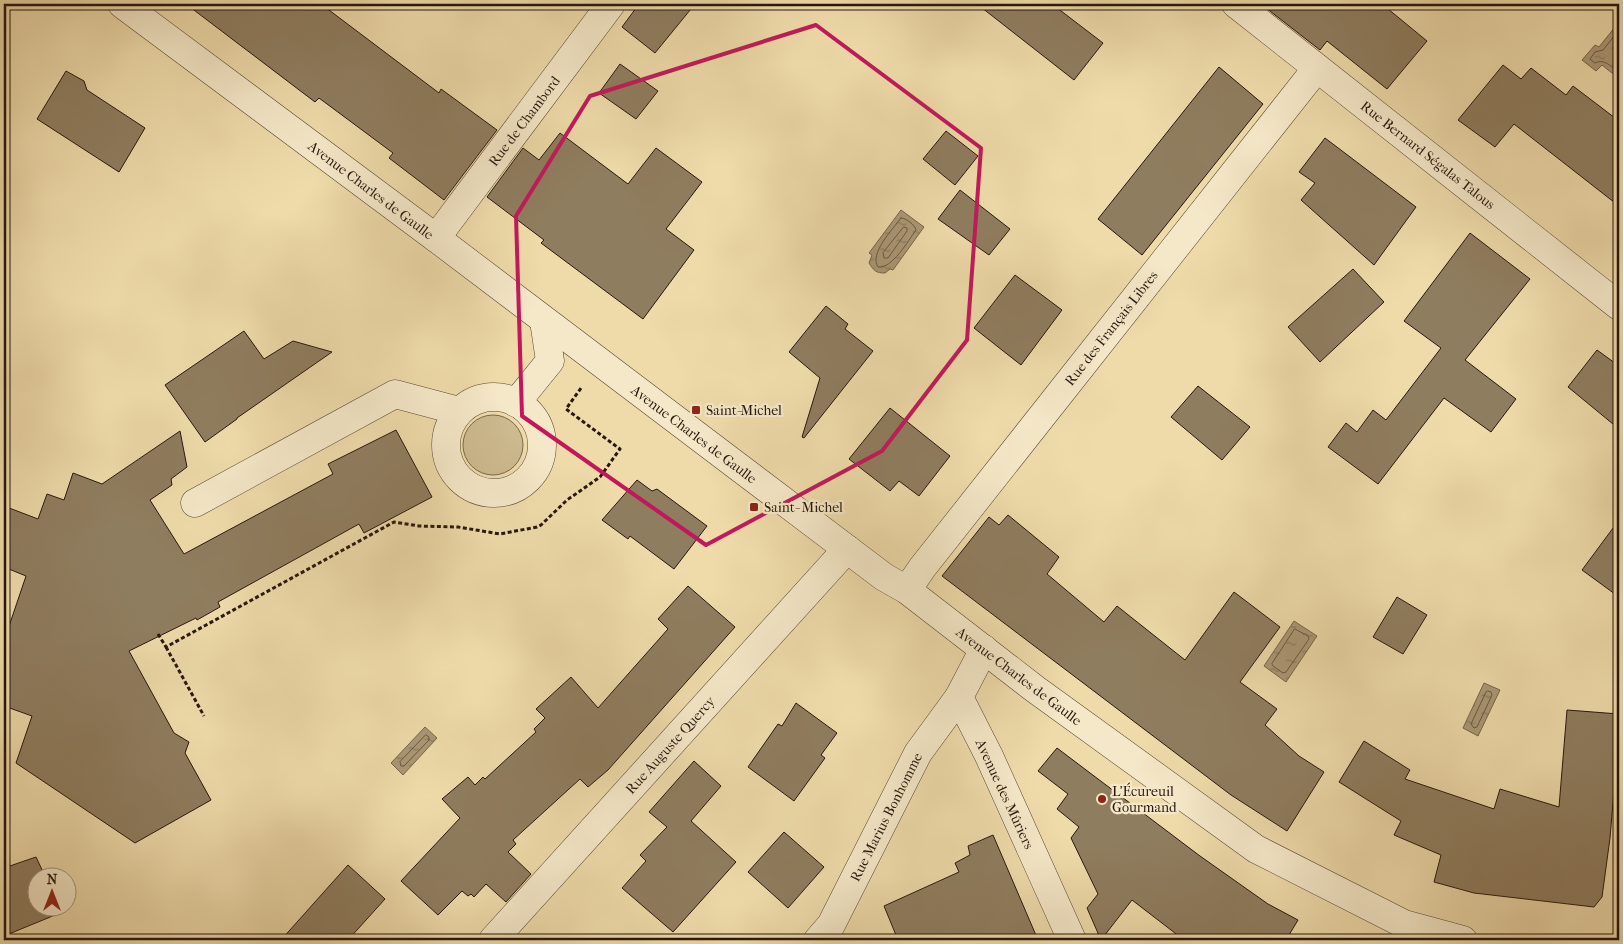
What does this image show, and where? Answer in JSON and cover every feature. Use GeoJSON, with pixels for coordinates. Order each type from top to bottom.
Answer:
{"type":"FeatureCollection","features":[{"type":"Feature","properties":{"kind":"street","name":"Avenue Charles de Gaulle"},"geometry":{"type":"LineString","coordinates":[[122,4],[436,238],[884,577],[907,590],[1035,689],[1256,849],[1404,924],[1463,940]]}},
{"type":"Feature","properties":{"kind":"street","name":"Rue de Chambord"},"geometry":{"type":"LineString","coordinates":[[436,238],[611,4]]}},
{"type":"Feature","properties":{"kind":"street","name":"Rue Bernard Ségalas Talous"},"geometry":{"type":"LineString","coordinates":[[1236,4],[1619,306]]}},
{"type":"Feature","properties":{"kind":"street","name":"Rue des Français Libres"},"geometry":{"type":"LineString","coordinates":[[907,590],[922,568],[1318,68]]}},
{"type":"Feature","properties":{"kind":"street"},"geometry":{"type":"LineString","coordinates":[[516,403],[550,361],[544,321]]}},
{"type":"Feature","properties":{"kind":"street"},"geometry":{"type":"LineString","coordinates":[[195,503],[396,394],[459,411]]}},
{"type":"Feature","properties":{"kind":"street"},"geometry":{"type":"LineString","coordinates":[[486,398],[502,398],[516,403],[529,413],[538,426],[541,442],[540,457],[533,472],[522,483],[508,491],[492,493],[476,490],[462,481],[452,469],[447,455],[446,439],[450,425],[459,411],[471,402],[486,398]]}},
{"type":"Feature","properties":{"kind":"street","name":"Rue Auguste Quercy"},"geometry":{"type":"LineString","coordinates":[[493,940],[847,549]]}},
{"type":"Feature","properties":{"kind":"street"},"geometry":{"type":"LineString","coordinates":[[959,697],[984,649]]}},
{"type":"Feature","properties":{"kind":"street","name":"Rue Marius Bonhomme"},"geometry":{"type":"LineString","coordinates":[[818,940],[831,925],[918,753],[959,697]]}},
{"type":"Feature","properties":{"kind":"street","name":"Avenue des Mûriers"},"geometry":{"type":"LineString","coordinates":[[959,697],[989,756],[1072,940]]}},
{"type":"Feature","properties":{"kind":"path"},"geometry":{"type":"LineString","coordinates":[[166,647],[394,522],[419,526],[458,527],[500,534],[541,525],[567,500],[600,477],[620,448],[566,409],[583,386]]}},
{"type":"Feature","properties":{"kind":"path"},"geometry":{"type":"LineString","coordinates":[[158,634],[204,716]]}},
{"type":"Feature","properties":{"kind":"highlighted area"},"geometry":{"type":"Polygon","coordinates":[[[816,25],[981,148],[967,340],[882,451],[706,545],[522,416],[516,216],[590,96],[816,25]]]}},
{"type":"Feature","properties":{"kind":"shaded area"},"geometry":{"type":"Polygon","coordinates":[[[493,415],[509,420],[514,424],[518,429],[523,445],[518,461],[514,466],[509,470],[493,475],[477,470],[472,466],[468,461],[463,445],[468,429],[472,424],[477,420],[493,415]]]}},
{"type":"Feature","properties":{"kind":"water"},"geometry":{"type":"Polygon","coordinates":[[[1619,22],[1619,74],[1617,77],[1602,65],[1596,71],[1582,60],[1595,45],[1599,47],[1619,22]]]}},
{"type":"Feature","properties":{"kind":"water"},"geometry":{"type":"Polygon","coordinates":[[[901,210],[924,227],[893,270],[890,269],[885,273],[877,272],[869,263],[872,255],[869,253],[901,210]]]}},
{"type":"Feature","properties":{"kind":"water"},"geometry":{"type":"Polygon","coordinates":[[[1294,621],[1317,636],[1286,682],[1264,666],[1294,621]]]}},
{"type":"Feature","properties":{"kind":"water"},"geometry":{"type":"Polygon","coordinates":[[[1484,683],[1500,690],[1478,736],[1463,728],[1484,683]]]}},
{"type":"Feature","properties":{"kind":"water"},"geometry":{"type":"Polygon","coordinates":[[[425,727],[437,738],[403,775],[391,763],[425,727]]]}},
{"type":"Feature","properties":{"kind":"building"},"geometry":{"type":"Polygon","coordinates":[[[186,4],[299,4],[316,10],[321,4],[439,93],[441,89],[497,130],[444,200],[389,158],[393,153],[319,98],[315,102],[186,4]]]}},
{"type":"Feature","properties":{"kind":"building"},"geometry":{"type":"Polygon","coordinates":[[[639,4],[695,4],[655,53],[622,27],[639,4]]]}},
{"type":"Feature","properties":{"kind":"building"},"geometry":{"type":"Polygon","coordinates":[[[977,4],[1052,4],[1103,43],[1074,80],[977,4]]]}},
{"type":"Feature","properties":{"kind":"building"},"geometry":{"type":"Polygon","coordinates":[[[1261,4],[1382,4],[1427,41],[1387,89],[1327,41],[1320,50],[1261,4]]]}},
{"type":"Feature","properties":{"kind":"building"},"geometry":{"type":"Polygon","coordinates":[[[620,64],[658,91],[636,119],[599,93],[620,64]]]}},
{"type":"Feature","properties":{"kind":"building"},"geometry":{"type":"Polygon","coordinates":[[[1503,65],[1521,79],[1531,68],[1566,95],[1573,86],[1619,121],[1619,206],[1514,124],[1495,147],[1458,120],[1503,65]]]}},
{"type":"Feature","properties":{"kind":"building"},"geometry":{"type":"Polygon","coordinates":[[[1219,67],[1263,104],[1142,255],[1098,219],[1219,67]]]}},
{"type":"Feature","properties":{"kind":"building"},"geometry":{"type":"Polygon","coordinates":[[[66,71],[84,81],[87,90],[145,128],[119,172],[37,119],[66,71]]]}},
{"type":"Feature","properties":{"kind":"building"},"geometry":{"type":"Polygon","coordinates":[[[946,131],[978,156],[955,185],[923,159],[946,131]]]}},
{"type":"Feature","properties":{"kind":"building"},"geometry":{"type":"Polygon","coordinates":[[[560,133],[628,184],[656,148],[702,182],[666,229],[694,250],[643,319],[541,243],[544,240],[487,197],[523,148],[539,160],[560,133]]]}},
{"type":"Feature","properties":{"kind":"building"},"geometry":{"type":"Polygon","coordinates":[[[1325,138],[1416,207],[1374,265],[1301,200],[1315,183],[1299,172],[1325,138]]]}},
{"type":"Feature","properties":{"kind":"building"},"geometry":{"type":"Polygon","coordinates":[[[960,190],[1010,229],[989,255],[938,219],[960,190]]]}},
{"type":"Feature","properties":{"kind":"building"},"geometry":{"type":"Polygon","coordinates":[[[1470,233],[1530,279],[1465,360],[1516,399],[1491,432],[1444,398],[1378,484],[1328,447],[1346,423],[1357,432],[1373,410],[1386,420],[1441,348],[1404,321],[1470,233]]]}},
{"type":"Feature","properties":{"kind":"building"},"geometry":{"type":"Polygon","coordinates":[[[1353,269],[1384,302],[1320,362],[1288,327],[1353,269]]]}},
{"type":"Feature","properties":{"kind":"building"},"geometry":{"type":"Polygon","coordinates":[[[1015,275],[1062,310],[1021,365],[974,328],[1015,275]]]}},
{"type":"Feature","properties":{"kind":"building"},"geometry":{"type":"Polygon","coordinates":[[[826,306],[848,324],[845,329],[873,351],[804,438],[802,437],[820,378],[789,352],[826,306]]]}},
{"type":"Feature","properties":{"kind":"building"},"geometry":{"type":"Polygon","coordinates":[[[244,331],[264,359],[293,341],[332,352],[205,442],[165,385],[244,331]]]}},
{"type":"Feature","properties":{"kind":"building"},"geometry":{"type":"Polygon","coordinates":[[[1597,350],[1619,366],[1619,429],[1568,387],[1597,350]]]}},
{"type":"Feature","properties":{"kind":"building"},"geometry":{"type":"Polygon","coordinates":[[[1198,386],[1250,427],[1222,460],[1171,417],[1198,386]]]}},
{"type":"Feature","properties":{"kind":"building"},"geometry":{"type":"Polygon","coordinates":[[[890,408],[950,456],[919,496],[899,481],[890,491],[849,459],[890,408]]]}},
{"type":"Feature","properties":{"kind":"building"},"geometry":{"type":"Polygon","coordinates":[[[396,430],[432,497],[364,533],[359,524],[218,602],[220,607],[197,620],[196,618],[129,651],[174,733],[189,742],[185,753],[211,800],[135,843],[16,763],[32,716],[4,706],[4,641],[26,576],[4,567],[4,506],[38,519],[47,494],[64,500],[73,473],[102,484],[180,431],[187,467],[171,479],[172,485],[150,500],[184,554],[333,474],[328,464],[396,430]]]}},
{"type":"Feature","properties":{"kind":"building"},"geometry":{"type":"Polygon","coordinates":[[[637,480],[652,491],[657,489],[707,526],[674,569],[630,536],[628,539],[602,520],[637,480]]]}},
{"type":"Feature","properties":{"kind":"building"},"geometry":{"type":"Polygon","coordinates":[[[1008,515],[1059,557],[1047,574],[1104,622],[1117,606],[1185,660],[1234,592],[1280,627],[1240,682],[1277,709],[1265,725],[1299,756],[1324,772],[1287,831],[1231,795],[942,576],[989,517],[999,525],[1008,515]]]}},
{"type":"Feature","properties":{"kind":"building"},"geometry":{"type":"Polygon","coordinates":[[[1619,520],[1619,597],[1582,570],[1619,520]]]}},
{"type":"Feature","properties":{"kind":"building"},"geometry":{"type":"Polygon","coordinates":[[[688,586],[735,627],[608,770],[588,787],[580,779],[513,840],[516,844],[508,852],[531,874],[506,902],[486,884],[474,897],[471,894],[468,896],[462,891],[438,915],[401,881],[460,818],[442,799],[468,777],[475,785],[483,777],[485,779],[536,732],[534,729],[545,718],[536,709],[571,677],[598,708],[668,629],[658,619],[688,586]]]}},
{"type":"Feature","properties":{"kind":"building"},"geometry":{"type":"Polygon","coordinates":[[[1397,597],[1427,615],[1403,654],[1373,637],[1397,597]]]}},
{"type":"Feature","properties":{"kind":"building"},"geometry":{"type":"Polygon","coordinates":[[[796,703],[837,733],[821,755],[825,758],[794,801],[748,767],[778,724],[782,726],[796,703]]]}},
{"type":"Feature","properties":{"kind":"building"},"geometry":{"type":"Polygon","coordinates":[[[1567,710],[1619,714],[1610,838],[1602,897],[1594,907],[1474,893],[1434,882],[1441,855],[1394,835],[1401,821],[1339,782],[1364,741],[1410,770],[1405,779],[1494,809],[1500,789],[1559,807],[1567,710]]]}},
{"type":"Feature","properties":{"kind":"building"},"geometry":{"type":"Polygon","coordinates":[[[1057,748],[1200,856],[1268,904],[1298,920],[1286,940],[1184,940],[1132,900],[1101,940],[1087,908],[1098,894],[1071,838],[1079,827],[1057,809],[1068,794],[1038,771],[1057,748]]]}},
{"type":"Feature","properties":{"kind":"building"},"geometry":{"type":"Polygon","coordinates":[[[694,761],[721,786],[691,821],[736,862],[673,932],[622,888],[646,861],[640,855],[667,827],[649,812],[694,761]]]}},
{"type":"Feature","properties":{"kind":"building"},"geometry":{"type":"Polygon","coordinates":[[[784,832],[824,867],[788,908],[748,872],[784,832]]]}},
{"type":"Feature","properties":{"kind":"building"},"geometry":{"type":"Polygon","coordinates":[[[993,835],[1038,940],[898,940],[884,906],[959,872],[955,863],[970,855],[968,846],[993,835]]]}},
{"type":"Feature","properties":{"kind":"building"},"geometry":{"type":"Polygon","coordinates":[[[36,857],[40,866],[28,866],[28,916],[53,916],[4,936],[4,868],[36,857]]]}},
{"type":"Feature","properties":{"kind":"building"},"geometry":{"type":"Polygon","coordinates":[[[348,865],[385,899],[348,940],[281,940],[348,865]]]}},
{"type":"Feature","properties":{"kind":"place","name":"Saint-Michel"},"geometry":{"type":"Point","coordinates":[696,410]}},
{"type":"Feature","properties":{"kind":"place","name":"Saint- Michel"},"geometry":{"type":"Point","coordinates":[754,507]}},
{"type":"Feature","properties":{"kind":"place","name":"L'Écureuil Gourmand"},"geometry":{"type":"Point","coordinates":[1102,799]}}]}
